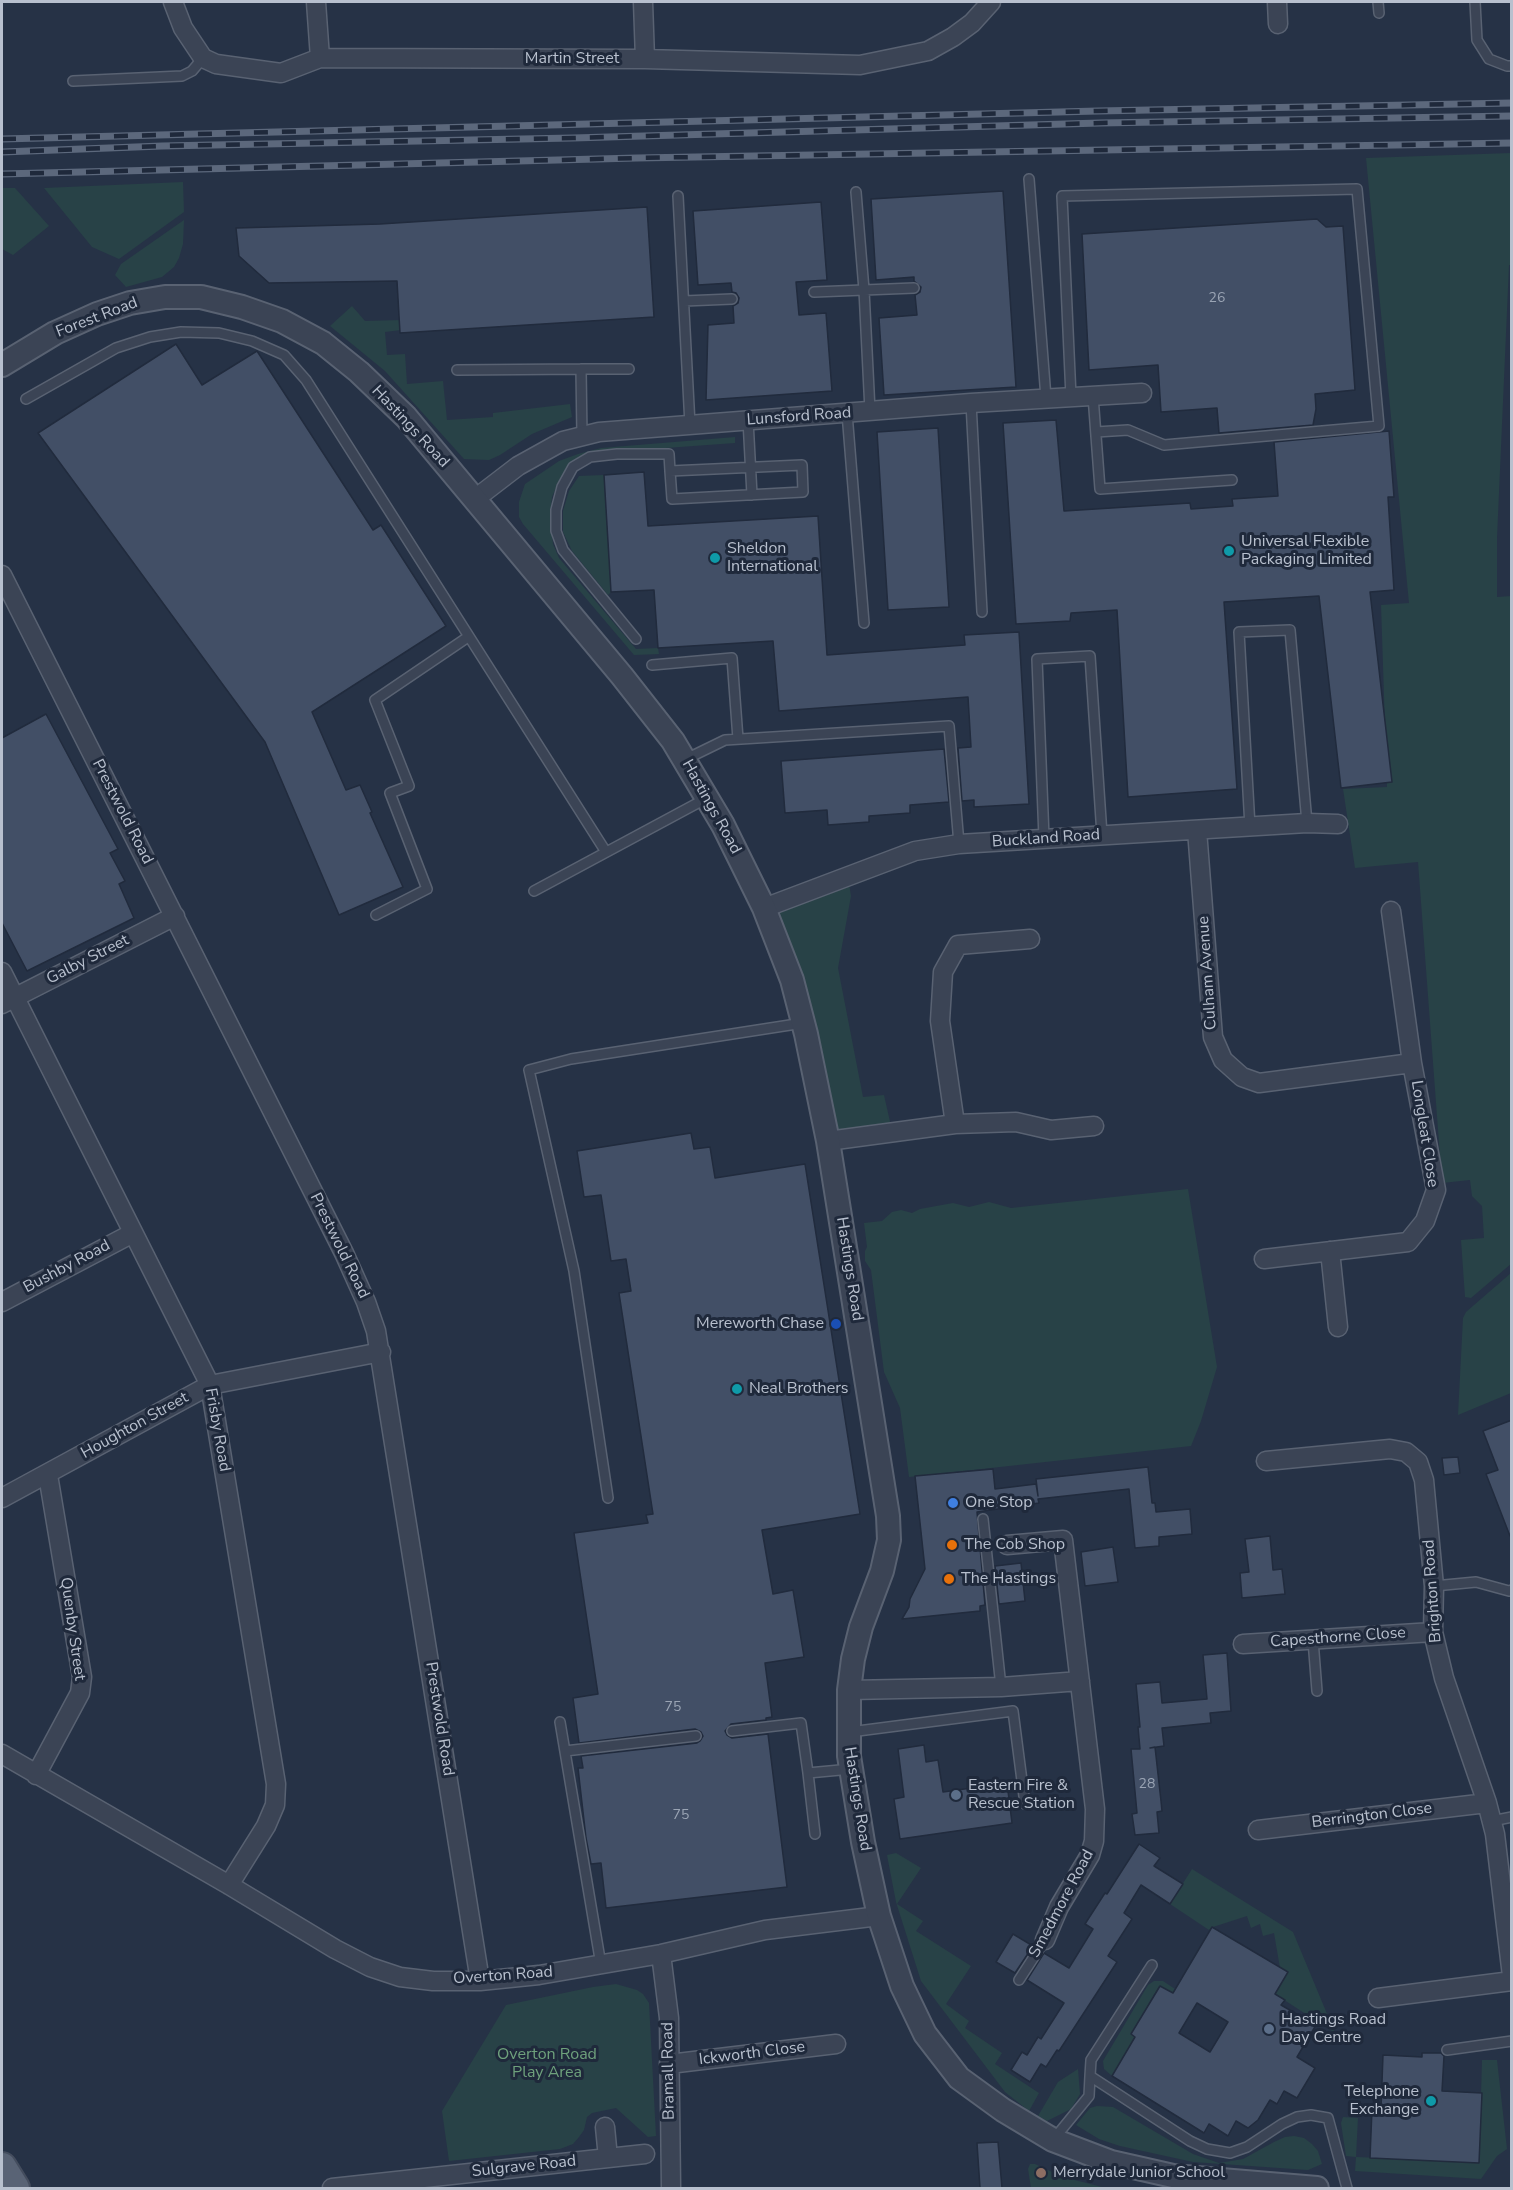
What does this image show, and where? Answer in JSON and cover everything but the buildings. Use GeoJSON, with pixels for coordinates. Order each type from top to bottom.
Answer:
{"type":"FeatureCollection","features":[{"type":"Feature","properties":{"kind":"main road"},"geometry":{"type":"LineString","coordinates":[[2,2166],[15,2188]]}},
{"type":"Feature","properties":{"kind":"street"},"geometry":{"type":"LineString","coordinates":[[173,2],[183,28],[203,58]]}},
{"type":"Feature","properties":{"kind":"street"},"geometry":{"type":"LineString","coordinates":[[316,2],[320,58]]}},
{"type":"Feature","properties":{"kind":"street"},"geometry":{"type":"LineString","coordinates":[[643,2],[645,59]]}},
{"type":"Feature","properties":{"kind":"street","name":"Martin Street"},"geometry":{"type":"LineString","coordinates":[[203,58],[216,64],[281,73],[320,58],[645,59],[860,65],[928,51],[972,23],[991,2]]}},
{"type":"Feature","properties":{"kind":"street"},"geometry":{"type":"LineString","coordinates":[[1277,2],[1278,24]]}},
{"type":"Feature","properties":{"kind":"street","name":"Forest Road"},"geometry":{"type":"LineString","coordinates":[[2,365],[55,333],[106,311],[145,300],[201,297]]}},
{"type":"Feature","properties":{"kind":"street","name":"Hastings Road"},"geometry":{"type":"LineString","coordinates":[[201,297],[242,307],[282,321],[323,343],[406,417],[622,676],[673,741],[723,825],[764,908],[792,980],[828,1141],[888,1516],[888,1540],[882,1571],[861,1627],[853,1659],[849,1690],[848,1733],[851,1769],[879,1916],[902,1986],[925,2034],[959,2078],[1003,2110],[1053,2140],[1111,2162],[1173,2176],[1317,2188]]}},
{"type":"Feature","properties":{"kind":"street","name":"Lunsford Road"},"geometry":{"type":"LineString","coordinates":[[475,499],[518,466],[563,441],[599,432],[971,403],[1142,393]]}},
{"type":"Feature","properties":{"kind":"street","name":"Prestwold Road"},"geometry":{"type":"LineString","coordinates":[[2,575],[344,1253],[366,1302],[381,1352],[480,1981]]}},
{"type":"Feature","properties":{"kind":"street","name":"Buckland Road"},"geometry":{"type":"LineString","coordinates":[[764,908],[915,851],[959,844],[1307,823],[1338,824]]}},
{"type":"Feature","properties":{"kind":"street","name":"Culham Avenue"},"geometry":{"type":"LineString","coordinates":[[1197,830],[1212,1037],[1223,1060],[1242,1077],[1259,1083],[1412,1063]]}},
{"type":"Feature","properties":{"kind":"street","name":"Longleat Close"},"geometry":{"type":"LineString","coordinates":[[1264,1259],[1408,1242],[1425,1221],[1436,1190],[1412,1063],[1391,911]]}},
{"type":"Feature","properties":{"kind":"street","name":"Galby Street"},"geometry":{"type":"LineString","coordinates":[[8,1001],[175,916]]}},
{"type":"Feature","properties":{"kind":"street"},"geometry":{"type":"LineString","coordinates":[[955,1124],[940,1021],[942,972],[958,945],[1030,939]]}},
{"type":"Feature","properties":{"kind":"street","name":"Frisby Road"},"geometry":{"type":"LineString","coordinates":[[2,972],[8,1001],[134,1233],[210,1385],[276,1784],[275,1805],[266,1826],[229,1885]]}},
{"type":"Feature","properties":{"kind":"street"},"geometry":{"type":"LineString","coordinates":[[828,1141],[955,1124],[1016,1122],[1051,1130],[1094,1126]]}},
{"type":"Feature","properties":{"kind":"street","name":"Bushby Road"},"geometry":{"type":"LineString","coordinates":[[2,1302],[134,1233]]}},
{"type":"Feature","properties":{"kind":"street"},"geometry":{"type":"LineString","coordinates":[[1330,1251],[1338,1327]]}},
{"type":"Feature","properties":{"kind":"street","name":"Houghton Street"},"geometry":{"type":"LineString","coordinates":[[2,1498],[210,1385],[381,1352]]}},
{"type":"Feature","properties":{"kind":"street","name":"Brighton Road"},"geometry":{"type":"LineString","coordinates":[[1266,1461],[1390,1449],[1406,1452],[1418,1462],[1424,1480],[1434,1586],[1433,1632],[1444,1678],[1496,1834],[1512,1976]]}},
{"type":"Feature","properties":{"kind":"street","name":"Quenby Street"},"geometry":{"type":"LineString","coordinates":[[36,1774],[80,1693],[82,1677],[48,1475]]}},
{"type":"Feature","properties":{"kind":"street","name":"Smedmore Road"},"geometry":{"type":"LineString","coordinates":[[1007,1545],[1063,1540],[1095,1809],[1094,1841],[1090,1855],[1059,1907],[1045,1940]]}},
{"type":"Feature","properties":{"kind":"street","name":"Capesthorne Close"},"geometry":{"type":"LineString","coordinates":[[1244,1644],[1433,1632]]}},
{"type":"Feature","properties":{"kind":"street"},"geometry":{"type":"LineString","coordinates":[[849,1690],[1001,1687],[1080,1681]]}},
{"type":"Feature","properties":{"kind":"street","name":"Overton Road"},"geometry":{"type":"LineString","coordinates":[[2,1754],[335,1949],[370,1967],[400,1977],[434,1981],[480,1981],[539,1975],[661,1954],[765,1930],[879,1916]]}},
{"type":"Feature","properties":{"kind":"street","name":"Berrington Close"},"geometry":{"type":"LineString","coordinates":[[1258,1830],[1490,1812]]}},
{"type":"Feature","properties":{"kind":"street","name":"Bramall Road"},"geometry":{"type":"LineString","coordinates":[[661,1954],[669,2018],[672,2188]]}},
{"type":"Feature","properties":{"kind":"street"},"geometry":{"type":"LineString","coordinates":[[1378,1998],[1512,1981]]}},
{"type":"Feature","properties":{"kind":"street","name":"Ickworth Close"},"geometry":{"type":"LineString","coordinates":[[669,2064],[836,2044]]}},
{"type":"Feature","properties":{"kind":"street"},"geometry":{"type":"LineString","coordinates":[[605,2127],[608,2158]]}},
{"type":"Feature","properties":{"kind":"street","name":"Sulgrave Road"},"geometry":{"type":"LineString","coordinates":[[332,2188],[424,2183],[645,2154]]}},
{"type":"Feature","properties":{"kind":"lane"},"geometry":{"type":"LineString","coordinates":[[1378,2],[1379,14]]}},
{"type":"Feature","properties":{"kind":"lane"},"geometry":{"type":"LineString","coordinates":[[1475,2],[1478,40],[1489,59],[1512,66]]}},
{"type":"Feature","properties":{"kind":"lane"},"geometry":{"type":"LineString","coordinates":[[73,81],[182,76],[192,70],[203,58]]}},
{"type":"Feature","properties":{"kind":"lane"},"geometry":{"type":"LineString","coordinates":[[1029,179],[1046,398]]}},
{"type":"Feature","properties":{"kind":"lane"},"geometry":{"type":"LineString","coordinates":[[1071,397],[1062,196],[1357,189],[1378,426],[1164,445],[1128,430],[1096,432]]}},
{"type":"Feature","properties":{"kind":"lane"},"geometry":{"type":"LineString","coordinates":[[856,192],[870,411]]}},
{"type":"Feature","properties":{"kind":"lane"},"geometry":{"type":"LineString","coordinates":[[678,196],[690,425]]}},
{"type":"Feature","properties":{"kind":"lane"},"geometry":{"type":"LineString","coordinates":[[814,292],[914,288]]}},
{"type":"Feature","properties":{"kind":"lane"},"geometry":{"type":"LineString","coordinates":[[684,301],[732,299]]}},
{"type":"Feature","properties":{"kind":"lane"},"geometry":{"type":"LineString","coordinates":[[26,399],[116,348],[150,337],[181,333],[219,333],[252,341],[284,355],[306,380],[606,852]]}},
{"type":"Feature","properties":{"kind":"lane"},"geometry":{"type":"LineString","coordinates":[[581,369],[582,436]]}},
{"type":"Feature","properties":{"kind":"lane"},"geometry":{"type":"LineString","coordinates":[[458,370],[629,369]]}},
{"type":"Feature","properties":{"kind":"lane"},"geometry":{"type":"LineString","coordinates":[[1094,396],[1100,489],[1232,480]]}},
{"type":"Feature","properties":{"kind":"lane"},"geometry":{"type":"LineString","coordinates":[[971,403],[982,612]]}},
{"type":"Feature","properties":{"kind":"lane"},"geometry":{"type":"LineString","coordinates":[[847,413],[864,623]]}},
{"type":"Feature","properties":{"kind":"lane"},"geometry":{"type":"LineString","coordinates":[[748,420],[752,495]]}},
{"type":"Feature","properties":{"kind":"lane"},"geometry":{"type":"LineString","coordinates":[[636,639],[563,550],[556,531],[556,510],[562,487],[573,466],[590,457],[617,454],[669,454],[670,471],[672,499],[803,492],[802,465],[670,471]]}},
{"type":"Feature","properties":{"kind":"lane"},"geometry":{"type":"LineString","coordinates":[[1250,827],[1239,632],[1290,630],[1307,823]]}},
{"type":"Feature","properties":{"kind":"lane"},"geometry":{"type":"LineString","coordinates":[[376,915],[427,889],[390,793],[409,786],[375,700],[468,637]]}},
{"type":"Feature","properties":{"kind":"lane"},"geometry":{"type":"LineString","coordinates":[[1044,838],[1037,658],[1090,656],[1102,835]]}},
{"type":"Feature","properties":{"kind":"lane"},"geometry":{"type":"LineString","coordinates":[[651,665],[732,658],[738,739]]}},
{"type":"Feature","properties":{"kind":"lane"},"geometry":{"type":"LineString","coordinates":[[684,760],[725,740],[949,726],[959,844]]}},
{"type":"Feature","properties":{"kind":"lane"},"geometry":{"type":"LineString","coordinates":[[534,891],[707,798]]}},
{"type":"Feature","properties":{"kind":"lane"},"geometry":{"type":"LineString","coordinates":[[608,1498],[574,1271],[530,1070],[571,1059],[803,1023]]}},
{"type":"Feature","properties":{"kind":"lane"},"geometry":{"type":"LineString","coordinates":[[983,1519],[1001,1687]]}},
{"type":"Feature","properties":{"kind":"lane"},"geometry":{"type":"LineString","coordinates":[[1434,1586],[1476,1582],[1512,1590]]}},
{"type":"Feature","properties":{"kind":"lane"},"geometry":{"type":"LineString","coordinates":[[1312,1640],[1317,1691]]}},
{"type":"Feature","properties":{"kind":"lane"},"geometry":{"type":"LineString","coordinates":[[848,1733],[1013,1711],[1025,1804]]}},
{"type":"Feature","properties":{"kind":"lane"},"geometry":{"type":"LineString","coordinates":[[560,1722],[600,1965]]}},
{"type":"Feature","properties":{"kind":"lane"},"geometry":{"type":"LineString","coordinates":[[732,1731],[801,1723],[815,1834]]}},
{"type":"Feature","properties":{"kind":"lane"},"geometry":{"type":"LineString","coordinates":[[565,1751],[696,1736]]}},
{"type":"Feature","properties":{"kind":"lane"},"geometry":{"type":"LineString","coordinates":[[808,1773],[851,1769]]}},
{"type":"Feature","properties":{"kind":"lane"},"geometry":{"type":"LineString","coordinates":[[1490,1812],[1512,1817]]}},
{"type":"Feature","properties":{"kind":"lane","name":"Smedmore Road"},"geometry":{"type":"LineString","coordinates":[[1019,1980],[1045,1940]]}},
{"type":"Feature","properties":{"kind":"lane"},"geometry":{"type":"LineString","coordinates":[[1053,2140],[1089,2096],[1091,2060],[1152,1965]]}},
{"type":"Feature","properties":{"kind":"lane"},"geometry":{"type":"LineString","coordinates":[[1447,2050],[1512,2041]]}},
{"type":"Feature","properties":{"kind":"lane"},"geometry":{"type":"LineString","coordinates":[[1090,2076],[1190,2141],[1207,2149],[1230,2153],[1247,2147],[1297,2117],[1311,2115],[1328,2118],[1347,2188]]}},
{"type":"Feature","properties":{"kind":"green space"},"geometry":{"type":"Polygon","coordinates":[[[1511,153],[1512,265],[1509,265],[1497,538],[1497,597],[1512,596],[1512,1263],[1471,1298],[1465,1297],[1461,1240],[1484,1238],[1482,1206],[1472,1196],[1470,1180],[1442,1183],[1418,862],[1355,868],[1343,789],[1387,787],[1381,605],[1409,603],[1366,158],[1511,153]]]}},
{"type":"Feature","properties":{"kind":"green space"},"geometry":{"type":"Polygon","coordinates":[[[183,182],[184,212],[119,259],[92,247],[44,188],[183,182]]]}},
{"type":"Feature","properties":{"kind":"green space"},"geometry":{"type":"Polygon","coordinates":[[[2,188],[15,188],[49,226],[13,255],[2,249],[2,188]]]}},
{"type":"Feature","properties":{"kind":"green space"},"geometry":{"type":"Polygon","coordinates":[[[184,220],[183,244],[174,267],[162,277],[126,287],[115,275],[121,264],[184,220]]]}},
{"type":"Feature","properties":{"kind":"green space"},"geometry":{"type":"Polygon","coordinates":[[[352,306],[365,321],[401,320],[401,330],[385,332],[387,355],[405,354],[407,384],[443,381],[447,420],[493,417],[493,413],[570,404],[572,417],[532,434],[489,460],[464,459],[385,371],[330,326],[352,306]]]}},
{"type":"Feature","properties":{"kind":"green space"},"geometry":{"type":"Polygon","coordinates":[[[735,437],[735,443],[597,453],[571,464],[558,483],[552,497],[550,516],[553,544],[559,558],[636,649],[658,648],[659,654],[634,655],[523,524],[519,517],[519,502],[525,484],[559,461],[601,448],[735,437]]]}},
{"type":"Feature","properties":{"kind":"green space"},"geometry":{"type":"Polygon","coordinates":[[[604,475],[611,592],[608,595],[572,551],[563,532],[563,511],[569,491],[579,476],[604,475]]]}},
{"type":"Feature","properties":{"kind":"green space"},"geometry":{"type":"Polygon","coordinates":[[[848,877],[851,896],[838,968],[863,1097],[884,1095],[891,1126],[828,1141],[764,908],[848,877]]]}},
{"type":"Feature","properties":{"kind":"green space"},"geometry":{"type":"Polygon","coordinates":[[[1188,1189],[1217,1367],[1191,1446],[909,1477],[900,1408],[884,1372],[871,1270],[865,1261],[867,1247],[864,1223],[882,1221],[892,1212],[901,1210],[912,1213],[920,1209],[953,1203],[969,1207],[989,1202],[1011,1208],[1188,1189]]]}},
{"type":"Feature","properties":{"kind":"green space"},"geometry":{"type":"Polygon","coordinates":[[[1511,1273],[1511,1393],[1458,1415],[1463,1318],[1466,1312],[1511,1273]]]}},
{"type":"Feature","properties":{"kind":"green space"},"geometry":{"type":"Polygon","coordinates":[[[896,1853],[921,1868],[897,1904],[923,1921],[916,1931],[971,1966],[946,2004],[969,2021],[965,2028],[1002,2053],[995,2064],[1039,2093],[1029,2111],[1005,2092],[921,1981],[896,1902],[887,1855],[896,1853]]]}},
{"type":"Feature","properties":{"kind":"green space"},"geometry":{"type":"Polygon","coordinates":[[[1192,1869],[1293,1932],[1335,2033],[1275,1994],[1280,1968],[1274,1933],[1263,1936],[1260,1924],[1251,1928],[1247,1916],[1209,1930],[1170,1904],[1192,1869]]]}},
{"type":"Feature","properties":{"kind":"green space"},"geometry":{"type":"Polygon","coordinates":[[[1154,1981],[1163,1981],[1175,1989],[1173,1993],[1159,1986],[1131,2034],[1135,2037],[1112,2076],[1104,2069],[1103,2061],[1148,1985],[1154,1981]]]}},
{"type":"Feature","properties":{"kind":"green space","name":"Overton Road Play Area"},"geometry":{"type":"Polygon","coordinates":[[[616,1984],[637,1990],[649,2003],[656,2136],[648,2137],[616,2108],[592,2113],[587,2117],[584,2130],[573,2144],[560,2149],[449,2161],[442,2111],[506,2005],[616,1984]]]}},
{"type":"Feature","properties":{"kind":"green space"},"geometry":{"type":"Polygon","coordinates":[[[1482,2060],[1497,2060],[1507,2149],[1497,2156],[1481,2179],[1355,2171],[1356,2157],[1479,2162],[1482,2060]]]}},
{"type":"Feature","properties":{"kind":"green space"},"geometry":{"type":"Polygon","coordinates":[[[1078,2069],[1080,2094],[1071,2109],[1047,2121],[1038,2116],[1058,2082],[1078,2069]]]}},
{"type":"Feature","properties":{"kind":"green space"},"geometry":{"type":"Polygon","coordinates":[[[1113,2107],[1193,2154],[1219,2163],[1243,2159],[1285,2137],[1294,2136],[1304,2138],[1312,2144],[1318,2151],[1322,2164],[1308,2170],[1193,2162],[1120,2146],[1099,2139],[1076,2125],[1090,2108],[1113,2107]]]}},
{"type":"Feature","properties":{"kind":"green space"},"geometry":{"type":"Polygon","coordinates":[[[1343,2117],[1358,2118],[1356,2157],[1346,2156],[1341,2123],[1343,2117]]]}},
{"type":"Feature","properties":{"kind":"green space","name":"Merrydale Junior School"},"geometry":{"type":"Polygon","coordinates":[[[1030,2164],[1035,2164],[1063,2177],[1106,2188],[1031,2188],[1028,2169],[1030,2164]]]}},
{"type":"Feature","properties":{"kind":"railway"},"geometry":{"type":"LineString","coordinates":[[2,139],[1098,111],[1512,103]]}},
{"type":"Feature","properties":{"kind":"railway"},"geometry":{"type":"LineString","coordinates":[[2,152],[1100,123],[1512,116]]}},
{"type":"Feature","properties":{"kind":"railway"},"geometry":{"type":"LineString","coordinates":[[2,174],[637,158],[1512,143]]}},
{"type":"Feature","properties":{"kind":"place","name":"Universal Flexible Packaging Limited"},"geometry":{"type":"Point","coordinates":[1229,551]}},
{"type":"Feature","properties":{"kind":"place","name":"Sheldon International"},"geometry":{"type":"Point","coordinates":[715,558]}},
{"type":"Feature","properties":{"kind":"place","name":"Mereworth Chase"},"geometry":{"type":"Point","coordinates":[836,1324]}},
{"type":"Feature","properties":{"kind":"place","name":"Neal Brothers"},"geometry":{"type":"Point","coordinates":[737,1389]}},
{"type":"Feature","properties":{"kind":"place","name":"One Stop"},"geometry":{"type":"Point","coordinates":[953,1503]}},
{"type":"Feature","properties":{"kind":"place","name":"The Cob Shop"},"geometry":{"type":"Point","coordinates":[952,1545]}},
{"type":"Feature","properties":{"kind":"place","name":"The Hastings"},"geometry":{"type":"Point","coordinates":[949,1579]}},
{"type":"Feature","properties":{"kind":"place","name":"Eastern Fire & Rescue Station"},"geometry":{"type":"Point","coordinates":[956,1795]}},
{"type":"Feature","properties":{"kind":"place","name":"Hastings Road Day Centre"},"geometry":{"type":"Point","coordinates":[1269,2029]}},
{"type":"Feature","properties":{"kind":"place","name":"Telephone Exchange"},"geometry":{"type":"Point","coordinates":[1431,2101]}},
{"type":"Feature","properties":{"kind":"place","name":"Merrydale Junior School"},"geometry":{"type":"Point","coordinates":[1041,2173]}}]}
